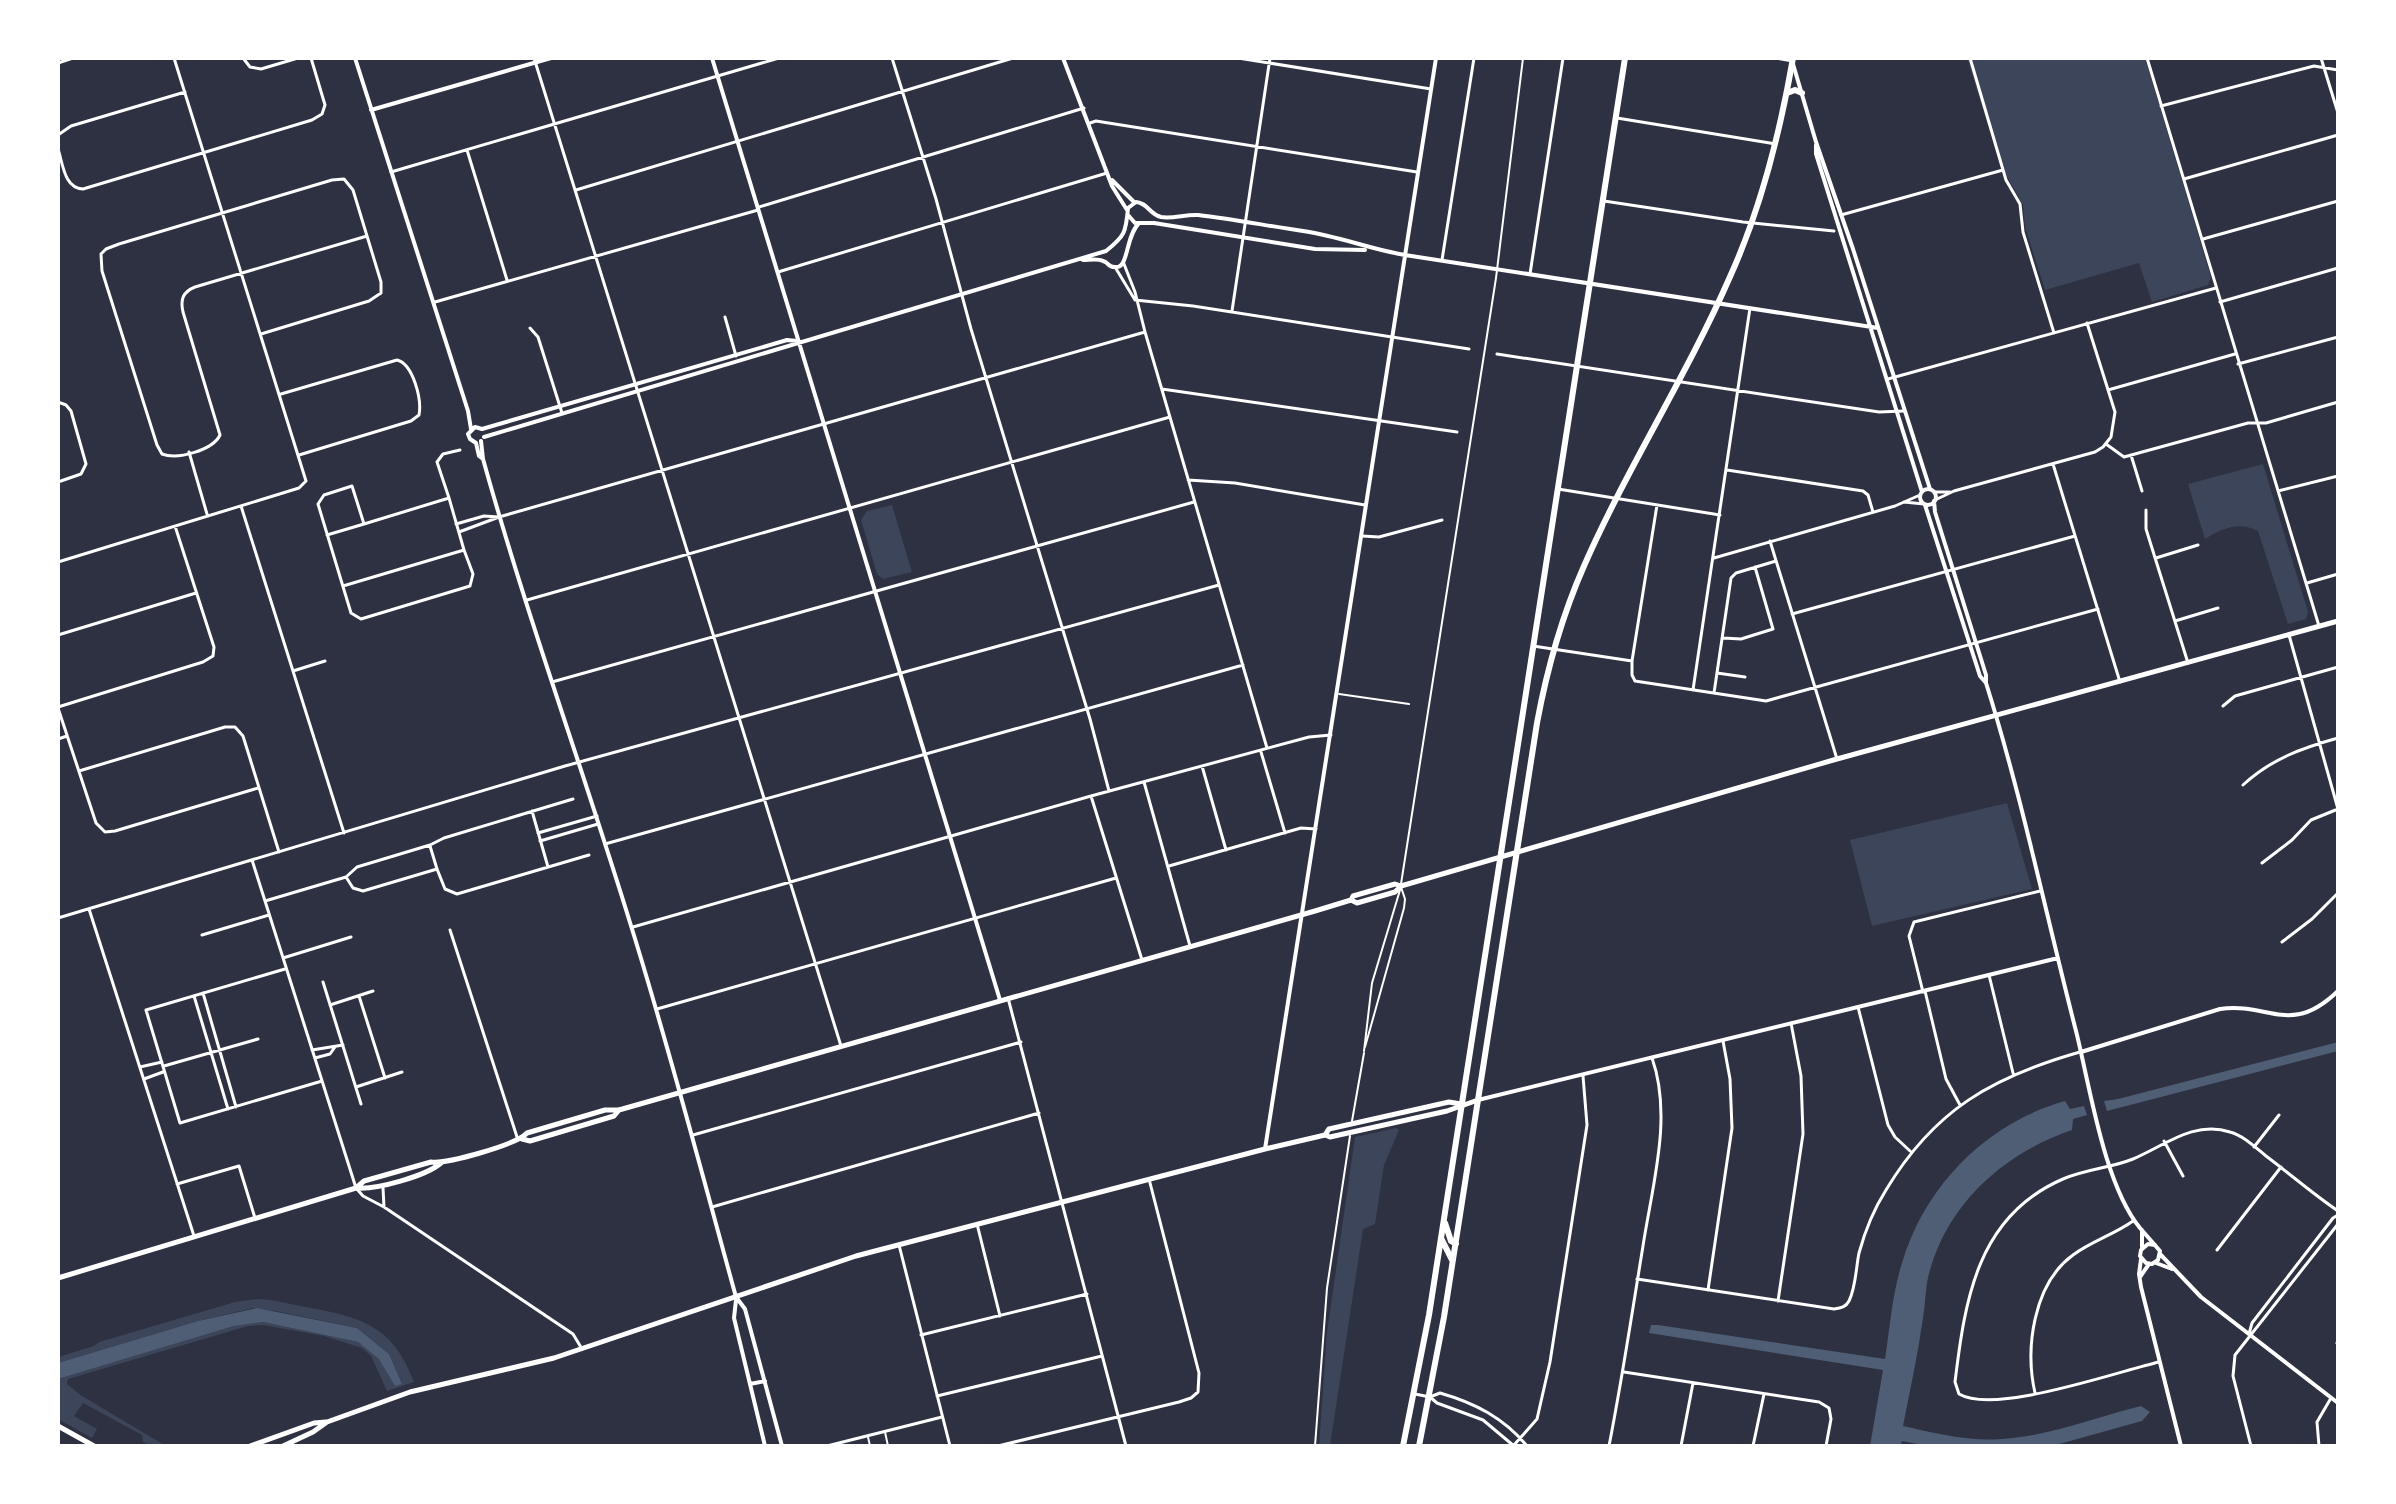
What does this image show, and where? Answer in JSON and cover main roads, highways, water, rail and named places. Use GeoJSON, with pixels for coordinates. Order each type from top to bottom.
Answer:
{"type":"FeatureCollection","features":[{"type":"Feature","properties":{"kind":"highway"},"geometry":{"type":"LineString","coordinates":[[1403,1446],[1415,1394],[1441,1238],[1625,58]]}},
{"type":"Feature","properties":{"kind":"highway"},"geometry":{"type":"LineString","coordinates":[[1419,1446],[1453,1263],[1542,697],[1554,649],[1583,569],[1718,303],[1751,222],[1776,144],[1792,59]]}},
{"type":"Feature","properties":{"kind":"highway"},"geometry":{"type":"LineString","coordinates":[[1787,93],[1795,90],[1802,93]]}},
{"type":"Feature","properties":{"kind":"highway"},"geometry":{"type":"LineString","coordinates":[[1525,695],[1542,697]]}},
{"type":"Feature","properties":{"kind":"highway"},"geometry":{"type":"LineString","coordinates":[[1485,954],[1500,956]]}},
{"type":"Feature","properties":{"kind":"highway"},"geometry":{"type":"LineString","coordinates":[[1444,1219],[1451,1241],[1456,1244]]}},
{"type":"Feature","properties":{"kind":"highway"},"geometry":{"type":"LineString","coordinates":[[1441,1238],[1449,1249],[1453,1263]]}},
{"type":"Feature","properties":{"kind":"main road"},"geometry":{"type":"LineString","coordinates":[[58,1278],[356,1188],[367,1189],[386,1184],[520,1139],[527,1133],[611,1108],[619,1110],[1351,900],[1357,903],[1395,892],[1401,886],[1837,759],[2338,621]]}},
{"type":"Feature","properties":{"kind":"main road"},"geometry":{"type":"LineString","coordinates":[[250,1446],[419,1390],[528,1366],[582,1350],[848,1259],[1265,1149],[1447,1111],[1478,1100]]}},
{"type":"Feature","properties":{"kind":"main road"},"geometry":{"type":"LineString","coordinates":[[1325,1135],[1329,1129],[1449,1102],[1462,1104]]}},
{"type":"Feature","properties":{"kind":"main road"},"geometry":{"type":"LineString","coordinates":[[356,1188],[364,1181],[431,1162],[441,1163]]}},
{"type":"Feature","properties":{"kind":"main road"},"geometry":{"type":"LineString","coordinates":[[283,1446],[327,1422]]}},
{"type":"Feature","properties":{"kind":"main road"},"geometry":{"type":"LineString","coordinates":[[58,1426],[94,1446]]}}]}
